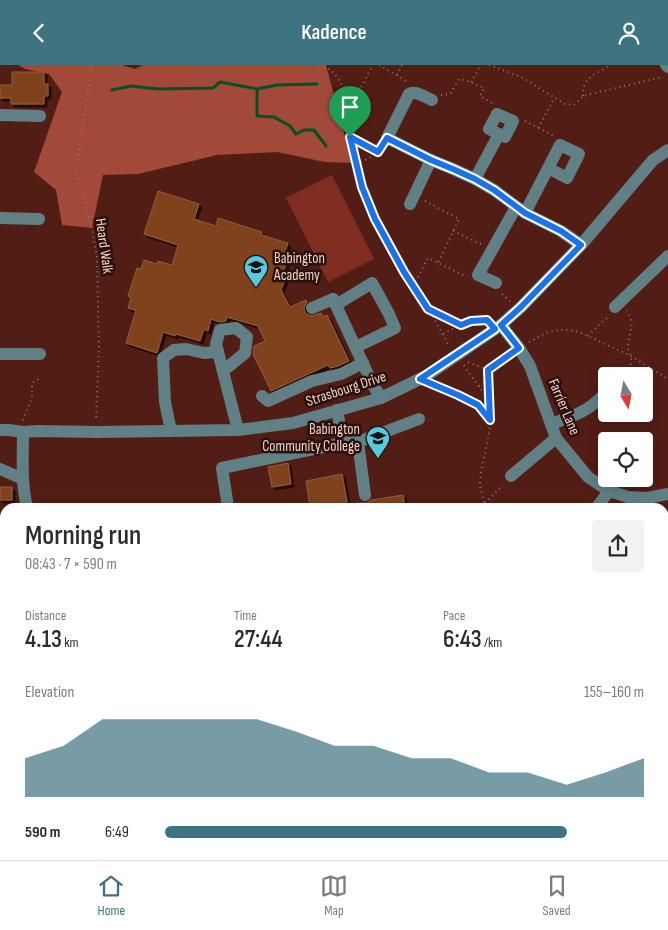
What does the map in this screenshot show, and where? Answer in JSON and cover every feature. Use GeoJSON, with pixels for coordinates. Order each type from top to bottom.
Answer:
{"type":"FeatureCollection","features":[{"type":"Feature","properties":{"kind":"street"},"geometry":{"type":"LineString","coordinates":[[432,100],[411,92],[406,96],[387,138],[475,179],[521,210],[561,231],[581,245]]}},
{"type":"Feature","properties":{"kind":"street"},"geometry":{"type":"LineString","coordinates":[[497,114],[513,121],[505,137],[489,129],[497,114]]}},
{"type":"Feature","properties":{"kind":"street"},"geometry":{"type":"LineString","coordinates":[[0,115],[40,116]]}},
{"type":"Feature","properties":{"kind":"street"},"geometry":{"type":"LineString","coordinates":[[475,179],[499,134]]}},
{"type":"Feature","properties":{"kind":"street"},"geometry":{"type":"LineString","coordinates":[[496,283],[478,275],[492,249],[521,210],[548,168],[560,145],[579,154],[567,178],[548,168]]}},
{"type":"Feature","properties":{"kind":"street","name":"Strasbourg Drive"},"geometry":{"type":"LineString","coordinates":[[0,429],[20,432],[96,432],[238,429],[293,423],[381,398],[420,379],[498,327],[521,307],[581,245],[653,160],[668,150]]}},
{"type":"Feature","properties":{"kind":"street"},"geometry":{"type":"LineString","coordinates":[[412,200],[431,160]]}},
{"type":"Feature","properties":{"kind":"street"},"geometry":{"type":"LineString","coordinates":[[0,218],[39,219]]}},
{"type":"Feature","properties":{"kind":"street"},"geometry":{"type":"LineString","coordinates":[[616,310],[668,256]]}},
{"type":"Feature","properties":{"kind":"street"},"geometry":{"type":"LineString","coordinates":[[312,308],[372,283],[395,328],[356,347]]}},
{"type":"Feature","properties":{"kind":"street"},"geometry":{"type":"LineString","coordinates":[[334,300],[373,385],[381,398]]}},
{"type":"Feature","properties":{"kind":"street","name":"Farrier Lane"},"geometry":{"type":"LineString","coordinates":[[498,327],[519,348],[530,366],[556,438],[588,477],[609,491],[628,497],[647,498],[668,494]]}},
{"type":"Feature","properties":{"kind":"street"},"geometry":{"type":"LineString","coordinates":[[223,371],[245,353],[247,337],[236,328],[220,330],[217,348],[238,429]]}},
{"type":"Feature","properties":{"kind":"street"},"geometry":{"type":"LineString","coordinates":[[170,431],[165,402],[163,358],[174,350],[186,349],[204,353],[217,348]]}},
{"type":"Feature","properties":{"kind":"street"},"geometry":{"type":"LineString","coordinates":[[0,354],[40,354]]}},
{"type":"Feature","properties":{"kind":"street"},"geometry":{"type":"LineString","coordinates":[[262,396],[268,401],[312,381],[341,374],[363,363]]}},
{"type":"Feature","properties":{"kind":"street"},"geometry":{"type":"LineString","coordinates":[[551,424],[575,415],[598,402]]}},
{"type":"Feature","properties":{"kind":"street"},"geometry":{"type":"LineString","coordinates":[[337,410],[343,443]]}},
{"type":"Feature","properties":{"kind":"street"},"geometry":{"type":"LineString","coordinates":[[227,503],[222,468],[343,443],[358,442],[419,419]]}},
{"type":"Feature","properties":{"kind":"street"},"geometry":{"type":"LineString","coordinates":[[20,432],[26,503]]}},
{"type":"Feature","properties":{"kind":"street"},"geometry":{"type":"LineString","coordinates":[[511,476],[556,438]]}},
{"type":"Feature","properties":{"kind":"street"},"geometry":{"type":"LineString","coordinates":[[358,442],[365,495]]}},
{"type":"Feature","properties":{"kind":"street"},"geometry":{"type":"LineString","coordinates":[[0,469],[23,479]]}},
{"type":"Feature","properties":{"kind":"street"},"geometry":{"type":"LineString","coordinates":[[600,503],[609,491]]}},
{"type":"Feature","properties":{"kind":"path","name":"Heard Walk"},"geometry":{"type":"LineString","coordinates":[[92,65],[76,171],[92,228],[97,258],[99,350],[96,432]]}},
{"type":"Feature","properties":{"kind":"path"},"geometry":{"type":"LineString","coordinates":[[319,65],[331,70],[340,81],[349,109]]}},
{"type":"Feature","properties":{"kind":"path"},"geometry":{"type":"LineString","coordinates":[[373,65],[346,116],[362,187],[375,219],[448,344]]}},
{"type":"Feature","properties":{"kind":"path"},"geometry":{"type":"LineString","coordinates":[[379,65],[404,80],[411,92]]}},
{"type":"Feature","properties":{"kind":"path"},"geometry":{"type":"LineString","coordinates":[[397,75],[402,65]]}},
{"type":"Feature","properties":{"kind":"path"},"geometry":{"type":"LineString","coordinates":[[472,82],[480,65]]}},
{"type":"Feature","properties":{"kind":"path"},"geometry":{"type":"LineString","coordinates":[[489,65],[522,77],[565,104],[574,105],[584,96],[665,70]]}},
{"type":"Feature","properties":{"kind":"path"},"geometry":{"type":"LineString","coordinates":[[584,96],[583,89],[589,77],[609,65]]}},
{"type":"Feature","properties":{"kind":"path"},"geometry":{"type":"LineString","coordinates":[[432,100],[436,97],[450,94],[459,79],[472,82],[484,88],[480,96],[495,105],[497,114]]}},
{"type":"Feature","properties":{"kind":"path"},"geometry":{"type":"LineString","coordinates":[[538,128],[555,97]]}},
{"type":"Feature","properties":{"kind":"path"},"geometry":{"type":"LineString","coordinates":[[513,121],[518,117],[559,138],[560,145]]}},
{"type":"Feature","properties":{"kind":"path"},"geometry":{"type":"LineString","coordinates":[[350,137],[378,152]]}},
{"type":"Feature","properties":{"kind":"path"},"geometry":{"type":"LineString","coordinates":[[356,164],[367,160],[378,152],[387,138]]}},
{"type":"Feature","properties":{"kind":"path"},"geometry":{"type":"LineString","coordinates":[[412,200],[459,219],[438,263]]}},
{"type":"Feature","properties":{"kind":"path"},"geometry":{"type":"LineString","coordinates":[[454,231],[492,249]]}},
{"type":"Feature","properties":{"kind":"path"},"geometry":{"type":"LineString","coordinates":[[413,286],[428,258],[472,280],[478,275]]}},
{"type":"Feature","properties":{"kind":"path"},"geometry":{"type":"LineString","coordinates":[[504,295],[511,302]]}},
{"type":"Feature","properties":{"kind":"path"},"geometry":{"type":"LineString","coordinates":[[428,309],[461,325]]}},
{"type":"Feature","properties":{"kind":"path"},"geometry":{"type":"LineString","coordinates":[[587,336],[588,333],[616,310],[627,311],[632,323],[628,343],[629,367]]}},
{"type":"Feature","properties":{"kind":"path"},"geometry":{"type":"LineString","coordinates":[[443,334],[471,321],[487,320],[498,327]]}},
{"type":"Feature","properties":{"kind":"path"},"geometry":{"type":"LineString","coordinates":[[488,370],[519,348],[546,333],[569,330],[579,332],[630,356],[668,379]]}},
{"type":"Feature","properties":{"kind":"path"},"geometry":{"type":"LineString","coordinates":[[459,353],[468,363],[488,370]]}},
{"type":"Feature","properties":{"kind":"path"},"geometry":{"type":"LineString","coordinates":[[464,365],[487,401],[490,416]]}},
{"type":"Feature","properties":{"kind":"path"},"geometry":{"type":"LineString","coordinates":[[484,503],[480,485],[490,420],[488,370]]}},
{"type":"Feature","properties":{"kind":"path"},"geometry":{"type":"LineString","coordinates":[[20,432],[32,397],[32,383],[40,378]]}},
{"type":"Feature","properties":{"kind":"path"},"geometry":{"type":"LineString","coordinates":[[420,379],[478,405],[490,420]]}},
{"type":"Feature","properties":{"kind":"path"},"geometry":{"type":"LineString","coordinates":[[479,386],[489,380]]}},
{"type":"Feature","properties":{"kind":"path"},"geometry":{"type":"LineString","coordinates":[[488,503],[511,476]]}},
{"type":"Feature","properties":{"kind":"shaded area"},"geometry":{"type":"Polygon","coordinates":[[[18,65],[122,65],[135,69],[143,65],[326,65],[352,163],[325,162],[277,152],[217,155],[138,174],[103,175],[92,228],[62,225],[56,190],[34,172],[62,92],[49,74],[25,69],[18,65]]]}},
{"type":"Feature","properties":{"kind":"shaded area"},"geometry":{"type":"Polygon","coordinates":[[[332,175],[374,259],[328,282],[286,198],[332,175]]]}},
{"type":"Feature","properties":{"kind":"building"},"geometry":{"type":"Polygon","coordinates":[[[12,72],[44,72],[44,84],[48,84],[48,96],[44,96],[44,104],[11,104],[11,98],[0,98],[0,85],[12,85],[12,72]]]}},
{"type":"Feature","properties":{"kind":"building"},"geometry":{"type":"Polygon","coordinates":[[[158,191],[199,204],[194,219],[216,226],[218,218],[262,232],[261,235],[288,243],[284,255],[288,257],[282,276],[286,277],[281,290],[290,307],[306,300],[304,308],[308,315],[312,316],[321,313],[323,317],[327,315],[349,361],[330,368],[328,365],[271,391],[253,354],[254,346],[265,341],[258,326],[227,317],[226,321],[220,322],[211,319],[208,331],[204,329],[200,341],[163,332],[157,353],[126,343],[136,310],[128,308],[131,298],[128,296],[137,268],[141,269],[144,260],[157,264],[158,261],[172,265],[178,245],[144,234],[158,191]]]}},
{"type":"Feature","properties":{"kind":"building"},"geometry":{"type":"Polygon","coordinates":[[[288,463],[291,484],[272,487],[268,467],[288,463]]]}},
{"type":"Feature","properties":{"kind":"building"},"geometry":{"type":"Polygon","coordinates":[[[342,474],[347,503],[309,503],[306,481],[342,474]]]}},
{"type":"Feature","properties":{"kind":"building"},"geometry":{"type":"Polygon","coordinates":[[[0,487],[12,487],[12,500],[0,500],[0,487]]]}},
{"type":"Feature","properties":{"kind":"building"},"geometry":{"type":"Polygon","coordinates":[[[403,495],[404,503],[367,503],[371,500],[403,495]]]}},
{"type":"Feature","properties":{"kind":"waterway"},"geometry":{"type":"LineString","coordinates":[[112,90],[131,86],[158,89],[213,88],[220,82],[257,89],[277,85],[317,84]]}},
{"type":"Feature","properties":{"kind":"waterway"},"geometry":{"type":"LineString","coordinates":[[257,89],[257,116],[274,117],[290,126],[296,134],[304,130],[314,130],[326,146]]}},
{"type":"Feature","properties":{"kind":"place","name":"Babington Academy"},"geometry":{"type":"Point","coordinates":[256,288]}},
{"type":"Feature","properties":{"kind":"place","name":"Babington Community College"},"geometry":{"type":"Point","coordinates":[378,459]}},
{"type":"Feature","properties":{"kind":"route"},"geometry":{"type":"LineString","coordinates":[[350,137],[378,152],[387,138],[475,179],[494,190],[525,213],[561,231],[581,245],[501,325],[519,348],[488,370],[490,420],[478,405],[420,379],[495,329],[487,320],[471,321],[461,325],[428,309],[404,272],[375,219],[362,187],[350,137]]}}]}
